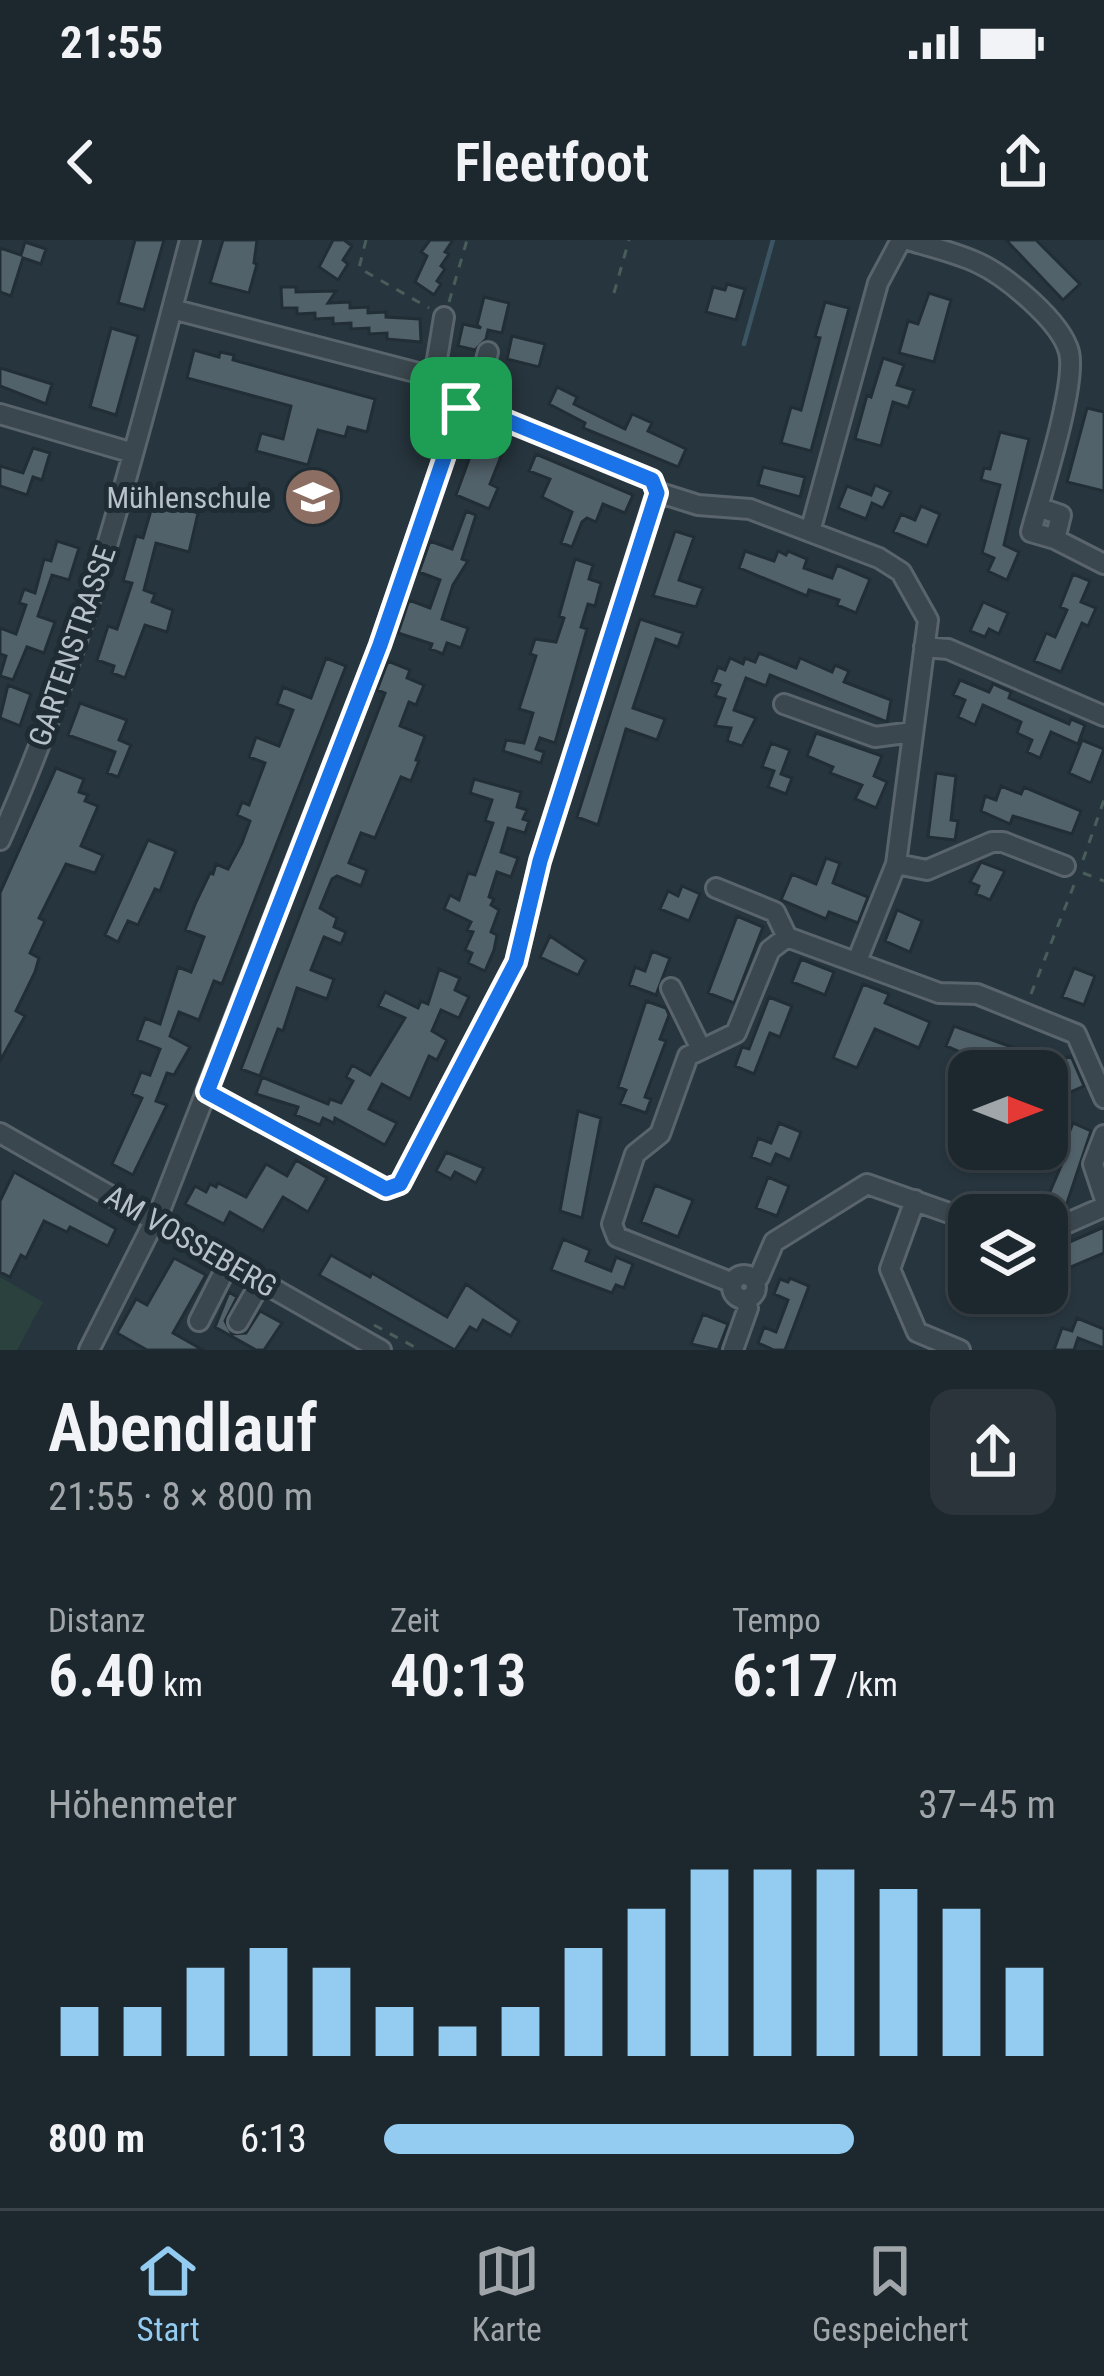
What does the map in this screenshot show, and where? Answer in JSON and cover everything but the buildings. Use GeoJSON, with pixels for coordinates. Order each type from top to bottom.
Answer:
{"type":"FeatureCollection","features":[{"type":"Feature","properties":{"kind":"street","name":"GARTENSTRASSE"},"geometry":{"type":"LineString","coordinates":[[0,840],[26,783],[93,596],[190,240]]}},
{"type":"Feature","properties":{"kind":"street"},"geometry":{"type":"LineString","coordinates":[[810,532],[878,283],[904,240],[980,263],[1024,295],[1058,331],[1069,352],[1069,380],[1031,532],[1104,564]]}},
{"type":"Feature","properties":{"kind":"street"},"geometry":{"type":"LineString","coordinates":[[172,309],[434,377],[467,409],[652,480],[657,493],[540,861],[516,962],[400,1184],[386,1189],[207,1092]]}},
{"type":"Feature","properties":{"kind":"street"},"geometry":{"type":"LineString","coordinates":[[434,377],[445,317]]}},
{"type":"Feature","properties":{"kind":"street"},"geometry":{"type":"LineString","coordinates":[[89,1350],[157,1220],[488,352]]}},
{"type":"Feature","properties":{"kind":"street"},"geometry":{"type":"LineString","coordinates":[[0,414],[133,453]]}},
{"type":"Feature","properties":{"kind":"street"},"geometry":{"type":"LineString","coordinates":[[657,493],[698,505],[750,509],[879,558],[901,572],[928,620],[896,864],[857,961]]}},
{"type":"Feature","properties":{"kind":"street"},"geometry":{"type":"LineString","coordinates":[[924,647],[949,649],[1104,716]]}},
{"type":"Feature","properties":{"kind":"street"},"geometry":{"type":"LineString","coordinates":[[784,704],[875,737],[913,732]]}},
{"type":"Feature","properties":{"kind":"street"},"geometry":{"type":"LineString","coordinates":[[896,864],[927,870],[992,842],[1004,842],[1072,868]]}},
{"type":"Feature","properties":{"kind":"street"},"geometry":{"type":"LineString","coordinates":[[716,888],[775,912],[787,938],[939,993],[977,994],[1076,1034],[1104,1098]]}},
{"type":"Feature","properties":{"kind":"street"},"geometry":{"type":"LineString","coordinates":[[787,938],[770,950],[736,1033],[688,1056],[660,1134],[635,1154],[613,1224],[617,1237],[739,1292],[755,1292],[754,1280],[774,1242],[867,1184],[948,1212]]}},
{"type":"Feature","properties":{"kind":"street"},"geometry":{"type":"LineString","coordinates":[[671,988],[701,1049]]}},
{"type":"Feature","properties":{"kind":"street","name":"AM VOSSEBERG"},"geometry":{"type":"LineString","coordinates":[[0,1133],[381,1350]]}},
{"type":"Feature","properties":{"kind":"street"},"geometry":{"type":"LineString","coordinates":[[1104,1135],[1093,1165],[1104,1196]]}},
{"type":"Feature","properties":{"kind":"street"},"geometry":{"type":"LineString","coordinates":[[915,1200],[890,1269],[917,1332],[960,1350]]}},
{"type":"Feature","properties":{"kind":"street"},"geometry":{"type":"LineString","coordinates":[[1068,1223],[1104,1207]]}},
{"type":"Feature","properties":{"kind":"street"},"geometry":{"type":"LineString","coordinates":[[199,1321],[228,1264]]}},
{"type":"Feature","properties":{"kind":"street"},"geometry":{"type":"LineString","coordinates":[[238,1322],[261,1282]]}},
{"type":"Feature","properties":{"kind":"street"},"geometry":{"type":"LineString","coordinates":[[734,1350],[748,1308],[739,1292]]}},
{"type":"Feature","properties":{"kind":"path"},"geometry":{"type":"LineString","coordinates":[[366,240],[358,268],[445,317],[467,240]]}},
{"type":"Feature","properties":{"kind":"path"},"geometry":{"type":"LineString","coordinates":[[614,293],[629,240]]}},
{"type":"Feature","properties":{"kind":"path"},"geometry":{"type":"LineString","coordinates":[[1024,1013],[1072,868],[1104,800]]}},
{"type":"Feature","properties":{"kind":"path"},"geometry":{"type":"LineString","coordinates":[[1072,868],[1104,880]]}},
{"type":"Feature","properties":{"kind":"green space"},"geometry":{"type":"Polygon","coordinates":[[[0,1277],[43,1302],[17,1350],[0,1350],[0,1277]]]}},
{"type":"Feature","properties":{"kind":"waterway"},"geometry":{"type":"LineString","coordinates":[[744,344],[773,240]]}},
{"type":"Feature","properties":{"kind":"place","name":"Mühlenschule"},"geometry":{"type":"Point","coordinates":[313,497]}},
{"type":"Feature","properties":{"kind":"route"},"geometry":{"type":"LineString","coordinates":[[461,408],[488,413],[652,480],[657,493],[540,861],[516,962],[400,1184],[386,1189],[207,1092],[380,645],[461,408]]}}]}
